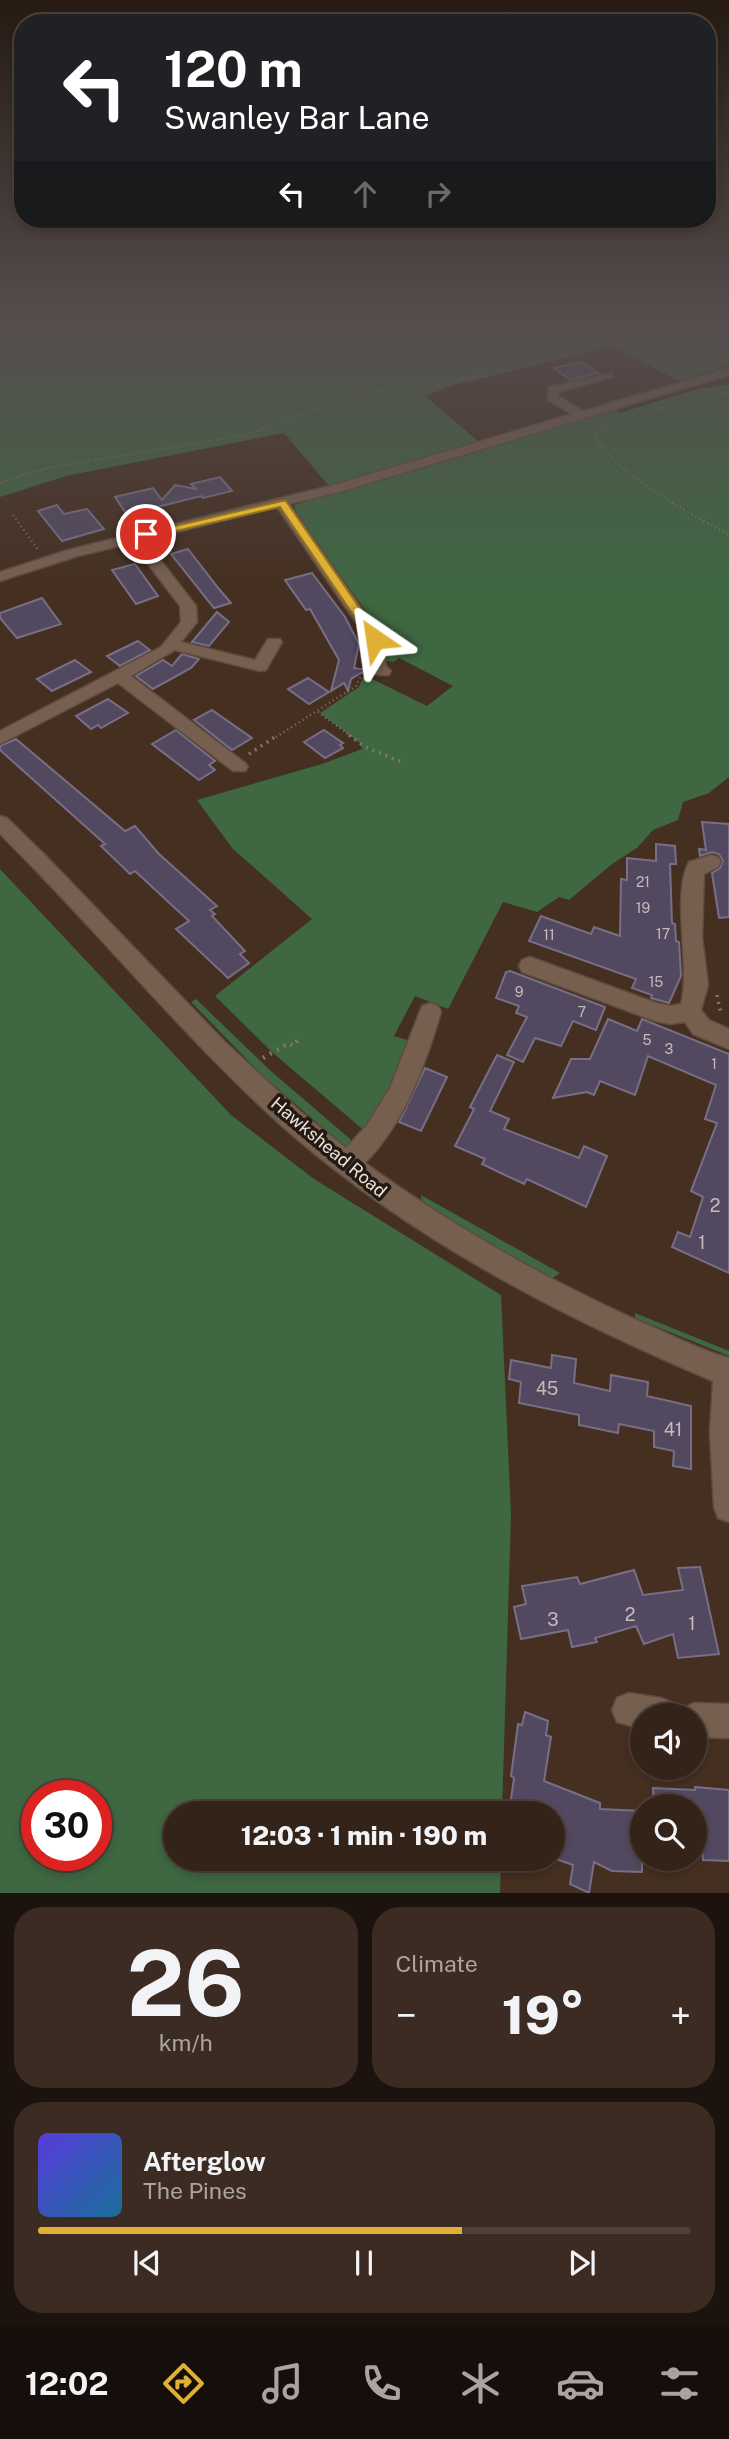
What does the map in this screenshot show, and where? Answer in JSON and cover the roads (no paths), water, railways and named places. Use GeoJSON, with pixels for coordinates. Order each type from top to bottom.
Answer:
{"type":"FeatureCollection","features":[{"type":"Feature","properties":{"kind":"street"},"geometry":{"type":"LineString","coordinates":[[574,410],[582,415]]}},
{"type":"Feature","properties":{"kind":"street"},"geometry":{"type":"LineString","coordinates":[[0,577],[47,560],[135,537],[282,504],[598,410]]}},
{"type":"Feature","properties":{"kind":"street"},"geometry":{"type":"LineString","coordinates":[[624,410],[633,416]]}},
{"type":"Feature","properties":{"kind":"street"},"geometry":{"type":"LineString","coordinates":[[282,504],[375,639],[381,669]]}},
{"type":"Feature","properties":{"kind":"street"},"geometry":{"type":"LineString","coordinates":[[0,738],[173,645],[189,622],[188,606],[135,537]]}},
{"type":"Feature","properties":{"kind":"street"},"geometry":{"type":"LineString","coordinates":[[173,645],[260,666],[274,642]]}},
{"type":"Feature","properties":{"kind":"street"},"geometry":{"type":"LineString","coordinates":[[119,676],[236,765]]}},
{"type":"Feature","properties":{"kind":"street","name":"Hawkshead Road"},"geometry":{"type":"LineString","coordinates":[[0,823],[244,1074],[346,1165],[400,1205],[503,1268],[620,1328],[728,1372]]}},
{"type":"Feature","properties":{"kind":"street"},"geometry":{"type":"LineString","coordinates":[[690,1012],[697,985],[692,937],[694,874],[700,864],[711,862]]}},
{"type":"Feature","properties":{"kind":"street"},"geometry":{"type":"LineString","coordinates":[[530,967],[655,1012],[670,1015],[690,1012]]}},
{"type":"Feature","properties":{"kind":"street"},"geometry":{"type":"LineString","coordinates":[[690,1012],[701,1027],[729,1039]]}},
{"type":"Feature","properties":{"kind":"street"},"geometry":{"type":"LineString","coordinates":[[346,1165],[382,1125],[419,1052],[430,1013]]}},
{"type":"Feature","properties":{"kind":"street"},"geometry":{"type":"LineString","coordinates":[[728,1372],[724,1433],[729,1507]]}},
{"type":"Feature","properties":{"kind":"street"},"geometry":{"type":"LineString","coordinates":[[707,1720],[729,1721]]}}]}
